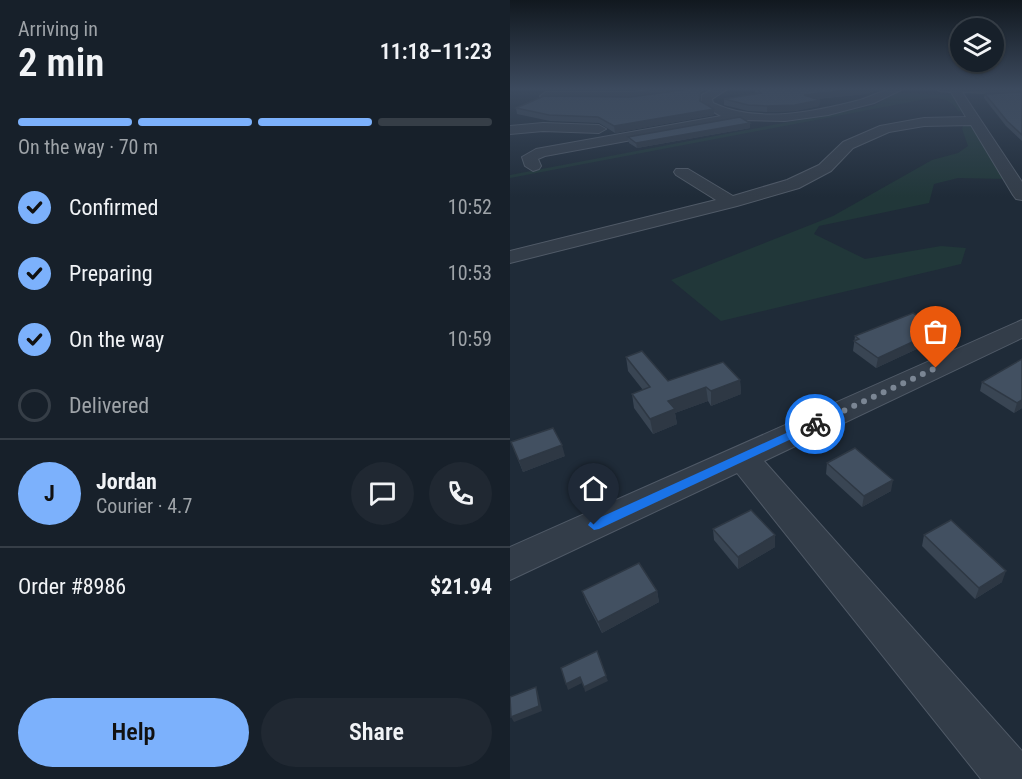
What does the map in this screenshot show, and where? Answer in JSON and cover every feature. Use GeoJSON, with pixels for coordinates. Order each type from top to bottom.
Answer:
{"type":"FeatureCollection","features":[{"type":"Feature","properties":{"kind":"street"},"geometry":{"type":"LineString","coordinates":[[510,130],[658,124]]}},
{"type":"Feature","properties":{"kind":"street"},"geometry":{"type":"LineString","coordinates":[[533,166],[530,158],[541,152],[662,124]]}},
{"type":"Feature","properties":{"kind":"street"},"geometry":{"type":"LineString","coordinates":[[510,257],[784,187],[825,168],[848,145],[872,134],[914,124]]}},
{"type":"Feature","properties":{"kind":"street"},"geometry":{"type":"LineString","coordinates":[[976,124],[1022,195]]}},
{"type":"Feature","properties":{"kind":"street"},"geometry":{"type":"LineString","coordinates":[[682,172],[731,202]]}},
{"type":"Feature","properties":{"kind":"street"},"geometry":{"type":"LineString","coordinates":[[510,564],[1022,328]]}},
{"type":"Feature","properties":{"kind":"street"},"geometry":{"type":"LineString","coordinates":[[742,457],[1013,779]]}},
{"type":"Feature","properties":{"kind":"green space"},"geometry":{"type":"Polygon","coordinates":[[[776,124],[792,124],[510,178],[510,175],[776,124]]]}},
{"type":"Feature","properties":{"kind":"green space"},"geometry":{"type":"Polygon","coordinates":[[[964,124],[972,124],[1006,179],[958,178],[934,184],[929,203],[819,226],[814,234],[865,259],[941,246],[966,248],[961,264],[721,321],[671,280],[833,216],[932,160],[958,153],[968,146],[962,129],[964,124]]]}},
{"type":"Feature","properties":{"kind":"building"},"geometry":{"type":"Polygon","coordinates":[[[699,124],[742,124],[636,143],[628,137],[699,124]]]}},
{"type":"Feature","properties":{"kind":"building"},"geometry":{"type":"Polygon","coordinates":[[[1011,124],[1022,124],[1022,135],[1011,124]]]}},
{"type":"Feature","properties":{"kind":"building"},"geometry":{"type":"Polygon","coordinates":[[[913,313],[936,326],[932,328],[936,331],[878,358],[854,341],[859,339],[855,336],[913,313]]]}},
{"type":"Feature","properties":{"kind":"building"},"geometry":{"type":"Polygon","coordinates":[[[642,351],[668,381],[723,362],[740,380],[711,391],[706,387],[668,401],[675,409],[650,419],[632,394],[650,387],[626,357],[642,351]]]}},
{"type":"Feature","properties":{"kind":"building"},"geometry":{"type":"Polygon","coordinates":[[[1022,359],[1022,400],[1017,403],[982,382],[1022,359]]]}},
{"type":"Feature","properties":{"kind":"building"},"geometry":{"type":"Polygon","coordinates":[[[553,428],[562,445],[519,461],[511,442],[553,428]]]}},
{"type":"Feature","properties":{"kind":"building"},"geometry":{"type":"Polygon","coordinates":[[[855,448],[893,480],[864,496],[827,463],[855,448]]]}},
{"type":"Feature","properties":{"kind":"building"},"geometry":{"type":"Polygon","coordinates":[[[751,510],[775,535],[738,557],[713,529],[751,510]]]}},
{"type":"Feature","properties":{"kind":"building"},"geometry":{"type":"Polygon","coordinates":[[[951,520],[1006,571],[979,588],[924,535],[951,520]]]}},
{"type":"Feature","properties":{"kind":"building"},"geometry":{"type":"Polygon","coordinates":[[[639,563],[657,591],[598,622],[582,591],[639,563]]]}},
{"type":"Feature","properties":{"kind":"building"},"geometry":{"type":"Polygon","coordinates":[[[597,651],[606,676],[584,687],[580,677],[566,684],[561,668],[597,651]]]}},
{"type":"Feature","properties":{"kind":"building"},"geometry":{"type":"Polygon","coordinates":[[[536,687],[539,706],[511,717],[510,697],[536,687]]]}},
{"type":"Feature","properties":{"kind":"way so far"},"geometry":{"type":"LineString","coordinates":[[815,424],[936,368]]}},
{"type":"Feature","properties":{"kind":"route"},"geometry":{"type":"LineString","coordinates":[[594,525],[815,424]]}}]}
